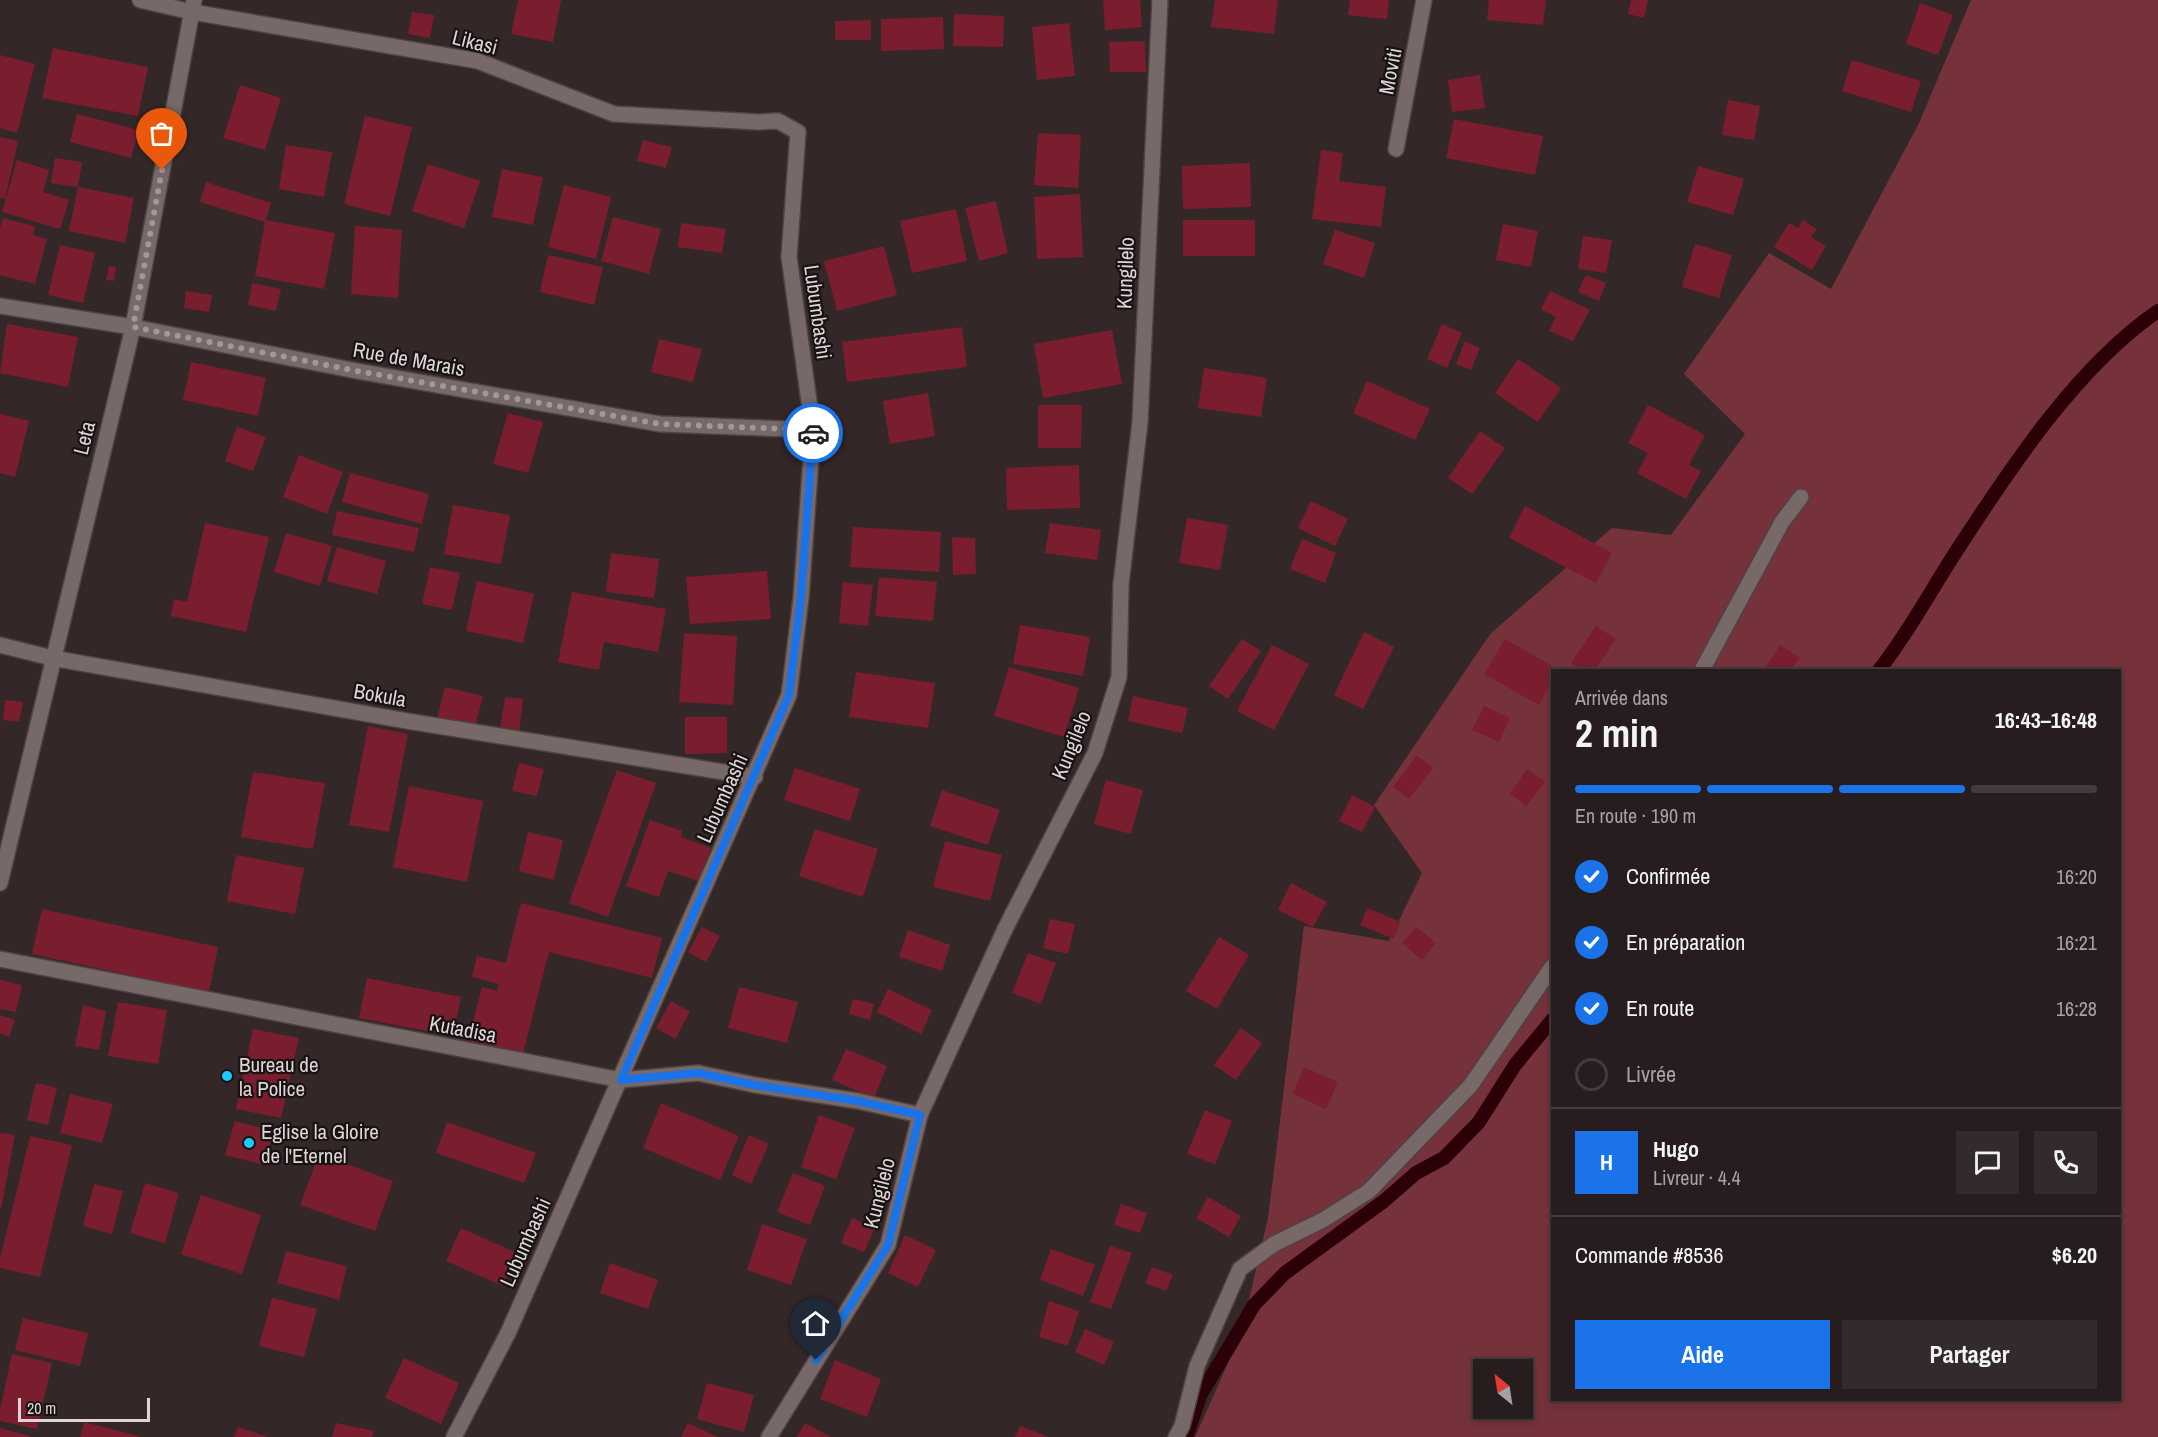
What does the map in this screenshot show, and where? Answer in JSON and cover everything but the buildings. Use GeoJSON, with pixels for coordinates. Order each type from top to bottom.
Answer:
{"type":"FeatureCollection","features":[{"type":"Feature","properties":{"kind":"street","name":"Likasi"},"geometry":{"type":"LineString","coordinates":[[140,0],[193,6],[478,61],[614,114],[759,122],[778,121],[794,128]]}},
{"type":"Feature","properties":{"kind":"street","name":"Kungilelo"},"geometry":{"type":"LineString","coordinates":[[769,1437],[888,1245],[920,1115],[1005,929],[1095,753],[1119,677],[1121,584],[1140,422],[1160,0]]}},
{"type":"Feature","properties":{"kind":"street","name":"Moviti"},"geometry":{"type":"LineString","coordinates":[[1396,149],[1424,0]]}},
{"type":"Feature","properties":{"kind":"street","name":"Leta"},"geometry":{"type":"LineString","coordinates":[[0,883],[133,327],[193,6]]}},
{"type":"Feature","properties":{"kind":"street","name":"Lubumbashi"},"geometry":{"type":"LineString","coordinates":[[454,1437],[508,1334],[755,777],[789,695],[801,598],[813,430],[789,257],[798,132],[794,128]]}},
{"type":"Feature","properties":{"kind":"street","name":"Rue de Marais"},"geometry":{"type":"LineString","coordinates":[[0,306],[133,327],[357,371],[660,424],[813,430]]}},
{"type":"Feature","properties":{"kind":"street"},"geometry":{"type":"LineString","coordinates":[[1703,669],[1782,522],[1801,497]]}},
{"type":"Feature","properties":{"kind":"street","name":"Bokula"},"geometry":{"type":"LineString","coordinates":[[0,645],[52,658],[396,719],[755,777]]}},
{"type":"Feature","properties":{"kind":"street","name":"Kutadisa"},"geometry":{"type":"LineString","coordinates":[[0,959],[621,1080],[698,1073],[755,1085],[858,1101],[920,1115]]}},
{"type":"Feature","properties":{"kind":"street"},"geometry":{"type":"LineString","coordinates":[[1176,1437],[1182,1426],[1197,1366],[1240,1269],[1274,1244],[1323,1220],[1369,1191],[1471,1085],[1551,968]]}},
{"type":"Feature","properties":{"kind":"shaded area"},"geometry":{"type":"Polygon","coordinates":[[[1971,0],[2158,0],[2158,1437],[1195,1437],[1241,1334],[1268,1218],[1304,926],[1389,941],[1422,873],[1374,805],[1491,633],[1612,528],[1671,535],[1745,434],[1684,374],[1769,253],[1831,289],[1919,123],[1971,0]]]}},
{"type":"Feature","properties":{"kind":"waterway"},"geometry":{"type":"LineString","coordinates":[[1880,669],[1901,640],[2003,481],[2049,418],[2101,359],[2129,333],[2158,311]]}},
{"type":"Feature","properties":{"kind":"waterway"},"geometry":{"type":"LineString","coordinates":[[1186,1437],[1201,1394],[1254,1305],[1285,1273],[1384,1201],[1416,1173],[1444,1158],[1479,1122],[1515,1065],[1551,1021]]}},
{"type":"Feature","properties":{"kind":"way so far"},"geometry":{"type":"LineString","coordinates":[[162,170],[133,327],[357,371],[660,424],[813,430],[813,433]]}},
{"type":"Feature","properties":{"kind":"place","name":"Bureau de la Police"},"geometry":{"type":"Point","coordinates":[227,1076]}},
{"type":"Feature","properties":{"kind":"place","name":"Eglise la Gloire de l'Eternel"},"geometry":{"type":"Point","coordinates":[249,1143]}},
{"type":"Feature","properties":{"kind":"route"},"geometry":{"type":"LineString","coordinates":[[813,433],[801,598],[789,695],[621,1080],[698,1073],[755,1085],[858,1101],[920,1115],[888,1245],[816,1360]]}}]}
